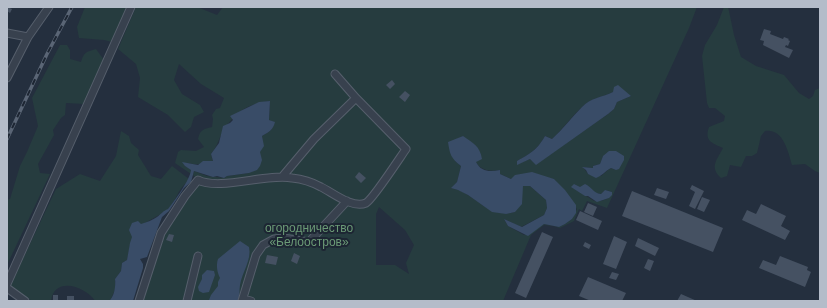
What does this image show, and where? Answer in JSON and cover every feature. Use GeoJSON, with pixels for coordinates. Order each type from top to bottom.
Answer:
{"type":"FeatureCollection","features":[{"type":"Feature","properties":{"kind":"street"},"geometry":{"type":"LineString","coordinates":[[7,78],[28,37],[49,7]]}},
{"type":"Feature","properties":{"kind":"street"},"geometry":{"type":"LineString","coordinates":[[7,284],[131,7]]}},
{"type":"Feature","properties":{"kind":"street"},"geometry":{"type":"LineString","coordinates":[[7,33],[28,37]]}},
{"type":"Feature","properties":{"kind":"street"},"geometry":{"type":"LineString","coordinates":[[138,301],[161,232],[185,196],[198,180],[204,183],[218,183],[290,177],[323,187],[346,201],[361,204],[366,203],[375,194],[406,150],[335,74]]}},
{"type":"Feature","properties":{"kind":"street"},"geometry":{"type":"LineString","coordinates":[[282,177],[314,139],[356,98]]}},
{"type":"Feature","properties":{"kind":"street"},"geometry":{"type":"LineString","coordinates":[[251,301],[242,300],[256,255],[262,245],[274,239],[283,238],[308,242],[346,201]]}},
{"type":"Feature","properties":{"kind":"street"},"geometry":{"type":"LineString","coordinates":[[186,301],[198,256]]}},
{"type":"Feature","properties":{"kind":"street"},"geometry":{"type":"LineString","coordinates":[[7,288],[25,301]]}},
{"type":"Feature","properties":{"kind":"green space"},"geometry":{"type":"Polygon","coordinates":[[[85,7],[127,7],[112,42],[79,38],[77,27],[85,7]]]}},
{"type":"Feature","properties":{"kind":"green space","name":"огородничество «Белоостров»"},"geometry":{"type":"Polygon","coordinates":[[[136,7],[197,7],[217,15],[223,7],[697,7],[689,28],[607,208],[587,201],[582,211],[579,209],[574,221],[560,228],[544,225],[531,235],[503,301],[139,301],[161,233],[197,179],[193,175],[194,171],[207,176],[224,178],[227,176],[249,173],[262,146],[262,136],[273,127],[274,122],[269,120],[270,101],[261,102],[241,111],[230,121],[221,135],[211,154],[213,161],[198,164],[189,163],[185,166],[192,170],[191,174],[175,163],[178,152],[181,150],[196,151],[204,147],[198,139],[200,134],[204,129],[212,127],[212,115],[216,109],[220,108],[224,98],[201,84],[179,64],[174,80],[182,94],[200,105],[204,112],[194,117],[191,127],[185,132],[168,115],[138,97],[140,78],[136,64],[118,49],[136,7]],[[613,92],[593,100],[578,111],[552,139],[545,136],[536,148],[517,161],[517,164],[530,159],[536,164],[608,114],[614,109],[617,102],[631,96],[613,92]],[[463,136],[457,139],[455,161],[461,166],[457,182],[452,188],[461,191],[489,209],[505,213],[515,212],[523,186],[530,186],[546,200],[547,208],[544,215],[521,227],[504,219],[508,226],[524,235],[544,224],[559,227],[572,219],[577,209],[554,179],[511,179],[500,174],[500,170],[492,171],[485,169],[476,162],[472,156],[463,136]],[[603,156],[600,164],[593,166],[593,168],[583,167],[588,174],[601,176],[611,168],[616,170],[603,156]],[[577,190],[594,201],[601,201],[609,198],[612,192],[605,190],[601,194],[577,190]],[[379,207],[376,214],[376,265],[395,265],[409,274],[406,263],[414,245],[405,230],[379,207]]]}},
{"type":"Feature","properties":{"kind":"green space"},"geometry":{"type":"Polygon","coordinates":[[[724,7],[728,7],[734,35],[741,57],[756,66],[784,75],[799,93],[809,99],[813,96],[815,90],[820,88],[820,173],[805,164],[792,165],[784,142],[776,133],[765,131],[761,136],[757,153],[752,156],[746,156],[741,167],[730,165],[727,176],[721,178],[717,174],[715,170],[715,163],[723,148],[710,141],[708,138],[708,132],[709,127],[724,121],[725,116],[715,108],[709,108],[707,103],[702,56],[705,45],[717,25],[724,7]]]}},
{"type":"Feature","properties":{"kind":"green space"},"geometry":{"type":"Polygon","coordinates":[[[60,45],[67,45],[70,50],[70,59],[81,62],[86,53],[96,49],[104,60],[84,104],[66,103],[65,115],[61,118],[53,130],[54,135],[38,164],[40,173],[50,174],[7,265],[7,200],[10,199],[20,166],[38,126],[32,98],[60,45]]]}},
{"type":"Feature","properties":{"kind":"green space"},"geometry":{"type":"Polygon","coordinates":[[[121,131],[129,136],[131,143],[139,150],[138,155],[151,176],[161,179],[172,166],[189,179],[167,210],[146,222],[137,230],[130,243],[127,260],[122,263],[121,271],[115,279],[116,287],[109,301],[95,301],[85,291],[71,286],[64,286],[58,288],[53,293],[51,301],[32,301],[10,286],[56,189],[80,174],[100,181],[116,156],[121,131]]]}},
{"type":"Feature","properties":{"kind":"water"},"geometry":{"type":"Polygon","coordinates":[[[618,85],[631,96],[617,102],[614,109],[608,114],[536,165],[530,159],[517,165],[517,161],[533,151],[545,136],[552,139],[585,104],[613,92],[614,87],[618,85]]]}},
{"type":"Feature","properties":{"kind":"water"},"geometry":{"type":"Polygon","coordinates":[[[270,101],[269,120],[275,122],[273,127],[262,136],[264,146],[260,152],[262,160],[257,170],[249,173],[227,176],[224,178],[217,176],[213,177],[194,171],[191,182],[184,188],[169,211],[162,217],[147,257],[140,259],[143,264],[143,268],[133,301],[109,301],[115,288],[115,279],[121,271],[122,263],[127,260],[132,237],[129,230],[132,223],[138,221],[141,224],[148,222],[168,209],[182,190],[190,174],[191,170],[182,162],[198,165],[203,161],[213,161],[211,154],[219,143],[223,126],[233,120],[230,116],[259,102],[270,101]]]}},
{"type":"Feature","properties":{"kind":"water"},"geometry":{"type":"Polygon","coordinates":[[[463,136],[476,145],[480,151],[482,159],[476,162],[480,168],[489,171],[500,170],[500,174],[511,179],[515,175],[532,172],[554,179],[565,190],[576,205],[576,213],[572,219],[559,227],[544,224],[528,236],[508,226],[504,219],[522,227],[544,215],[547,208],[546,200],[530,186],[523,186],[522,204],[515,212],[506,214],[492,212],[468,195],[451,188],[457,182],[461,166],[452,156],[449,150],[448,142],[463,136]]]}},
{"type":"Feature","properties":{"kind":"water"},"geometry":{"type":"Polygon","coordinates":[[[609,151],[616,151],[624,156],[624,160],[619,169],[616,170],[611,168],[596,178],[588,174],[582,167],[593,168],[593,166],[600,164],[603,156],[609,151]]]}},
{"type":"Feature","properties":{"kind":"water"},"geometry":{"type":"Polygon","coordinates":[[[574,184],[580,187],[585,184],[598,193],[601,194],[605,190],[612,192],[612,195],[609,198],[597,202],[571,187],[574,184]]]}},
{"type":"Feature","properties":{"kind":"water"},"geometry":{"type":"Polygon","coordinates":[[[240,241],[249,247],[250,252],[240,285],[239,301],[206,301],[209,300],[218,286],[220,278],[217,268],[218,259],[240,241]]]}},
{"type":"Feature","properties":{"kind":"water"},"geometry":{"type":"Polygon","coordinates":[[[207,270],[214,271],[215,275],[209,292],[203,293],[199,291],[198,287],[202,279],[202,275],[207,270]]]}},
{"type":"Feature","properties":{"kind":"building"},"geometry":{"type":"Polygon","coordinates":[[[7,7],[12,9],[10,13],[7,11],[7,7]]]}},
{"type":"Feature","properties":{"kind":"building"},"geometry":{"type":"Polygon","coordinates":[[[764,29],[771,31],[770,34],[783,39],[784,37],[789,39],[788,40],[790,41],[788,46],[786,45],[785,47],[793,50],[789,58],[763,45],[764,41],[760,40],[764,29]]]}},
{"type":"Feature","properties":{"kind":"building"},"geometry":{"type":"Polygon","coordinates":[[[392,80],[395,84],[390,89],[386,85],[392,80]]]}},
{"type":"Feature","properties":{"kind":"building"},"geometry":{"type":"Polygon","coordinates":[[[405,91],[410,95],[405,102],[399,97],[405,91]]]}},
{"type":"Feature","properties":{"kind":"building"},"geometry":{"type":"Polygon","coordinates":[[[359,172],[366,178],[361,183],[355,177],[359,172]]]}},
{"type":"Feature","properties":{"kind":"building"},"geometry":{"type":"Polygon","coordinates":[[[692,185],[704,191],[695,209],[689,206],[695,192],[690,189],[692,185]]]}},
{"type":"Feature","properties":{"kind":"building"},"geometry":{"type":"Polygon","coordinates":[[[657,188],[669,192],[666,199],[654,195],[657,188]]]}},
{"type":"Feature","properties":{"kind":"building"},"geometry":{"type":"Polygon","coordinates":[[[632,191],[723,228],[713,252],[622,216],[632,191]]]}},
{"type":"Feature","properties":{"kind":"building"},"geometry":{"type":"Polygon","coordinates":[[[702,197],[710,200],[704,212],[697,209],[702,197]]]}},
{"type":"Feature","properties":{"kind":"building"},"geometry":{"type":"Polygon","coordinates":[[[588,203],[597,207],[593,216],[584,212],[588,203]]]}},
{"type":"Feature","properties":{"kind":"building"},"geometry":{"type":"Polygon","coordinates":[[[761,204],[786,216],[781,226],[790,231],[785,240],[742,220],[747,210],[756,214],[761,204]]]}},
{"type":"Feature","properties":{"kind":"building"},"geometry":{"type":"Polygon","coordinates":[[[580,211],[602,221],[598,230],[576,220],[580,211]]]}},
{"type":"Feature","properties":{"kind":"building"},"geometry":{"type":"Polygon","coordinates":[[[542,232],[553,237],[526,298],[515,293],[542,232]]]}},
{"type":"Feature","properties":{"kind":"building"},"geometry":{"type":"Polygon","coordinates":[[[169,234],[174,235],[172,242],[166,240],[169,234]]]}},
{"type":"Feature","properties":{"kind":"building"},"geometry":{"type":"Polygon","coordinates":[[[614,236],[627,242],[616,269],[603,264],[614,236]]]}},
{"type":"Feature","properties":{"kind":"building"},"geometry":{"type":"Polygon","coordinates":[[[638,238],[659,248],[655,256],[635,246],[638,238]]]}},
{"type":"Feature","properties":{"kind":"building"},"geometry":{"type":"Polygon","coordinates":[[[585,242],[591,245],[589,249],[583,246],[585,242]]]}},
{"type":"Feature","properties":{"kind":"building"},"geometry":{"type":"Polygon","coordinates":[[[294,253],[300,256],[297,264],[291,261],[294,253]]]}},
{"type":"Feature","properties":{"kind":"building"},"geometry":{"type":"Polygon","coordinates":[[[267,255],[278,257],[276,265],[265,263],[267,255]]]}},
{"type":"Feature","properties":{"kind":"building"},"geometry":{"type":"Polygon","coordinates":[[[780,256],[808,267],[807,270],[811,272],[805,287],[759,268],[763,260],[776,265],[780,256]]]}},
{"type":"Feature","properties":{"kind":"building"},"geometry":{"type":"Polygon","coordinates":[[[648,259],[654,261],[650,271],[644,268],[648,259]]]}},
{"type":"Feature","properties":{"kind":"building"},"geometry":{"type":"Polygon","coordinates":[[[612,272],[619,274],[616,280],[609,278],[612,272]]]}},
{"type":"Feature","properties":{"kind":"building"},"geometry":{"type":"Polygon","coordinates":[[[588,277],[626,293],[622,301],[591,301],[579,296],[588,277]]]}},
{"type":"Feature","properties":{"kind":"building"},"geometry":{"type":"Polygon","coordinates":[[[681,294],[697,301],[677,301],[681,294]]]}},
{"type":"Feature","properties":{"kind":"building"},"geometry":{"type":"Polygon","coordinates":[[[53,295],[58,295],[58,301],[53,301],[53,295]]]}},
{"type":"Feature","properties":{"kind":"building"},"geometry":{"type":"Polygon","coordinates":[[[67,296],[74,296],[74,300],[67,300],[67,296]]]}},
{"type":"Feature","properties":{"kind":"railway"},"geometry":{"type":"LineString","coordinates":[[7,139],[47,54],[72,7]]}}]}
